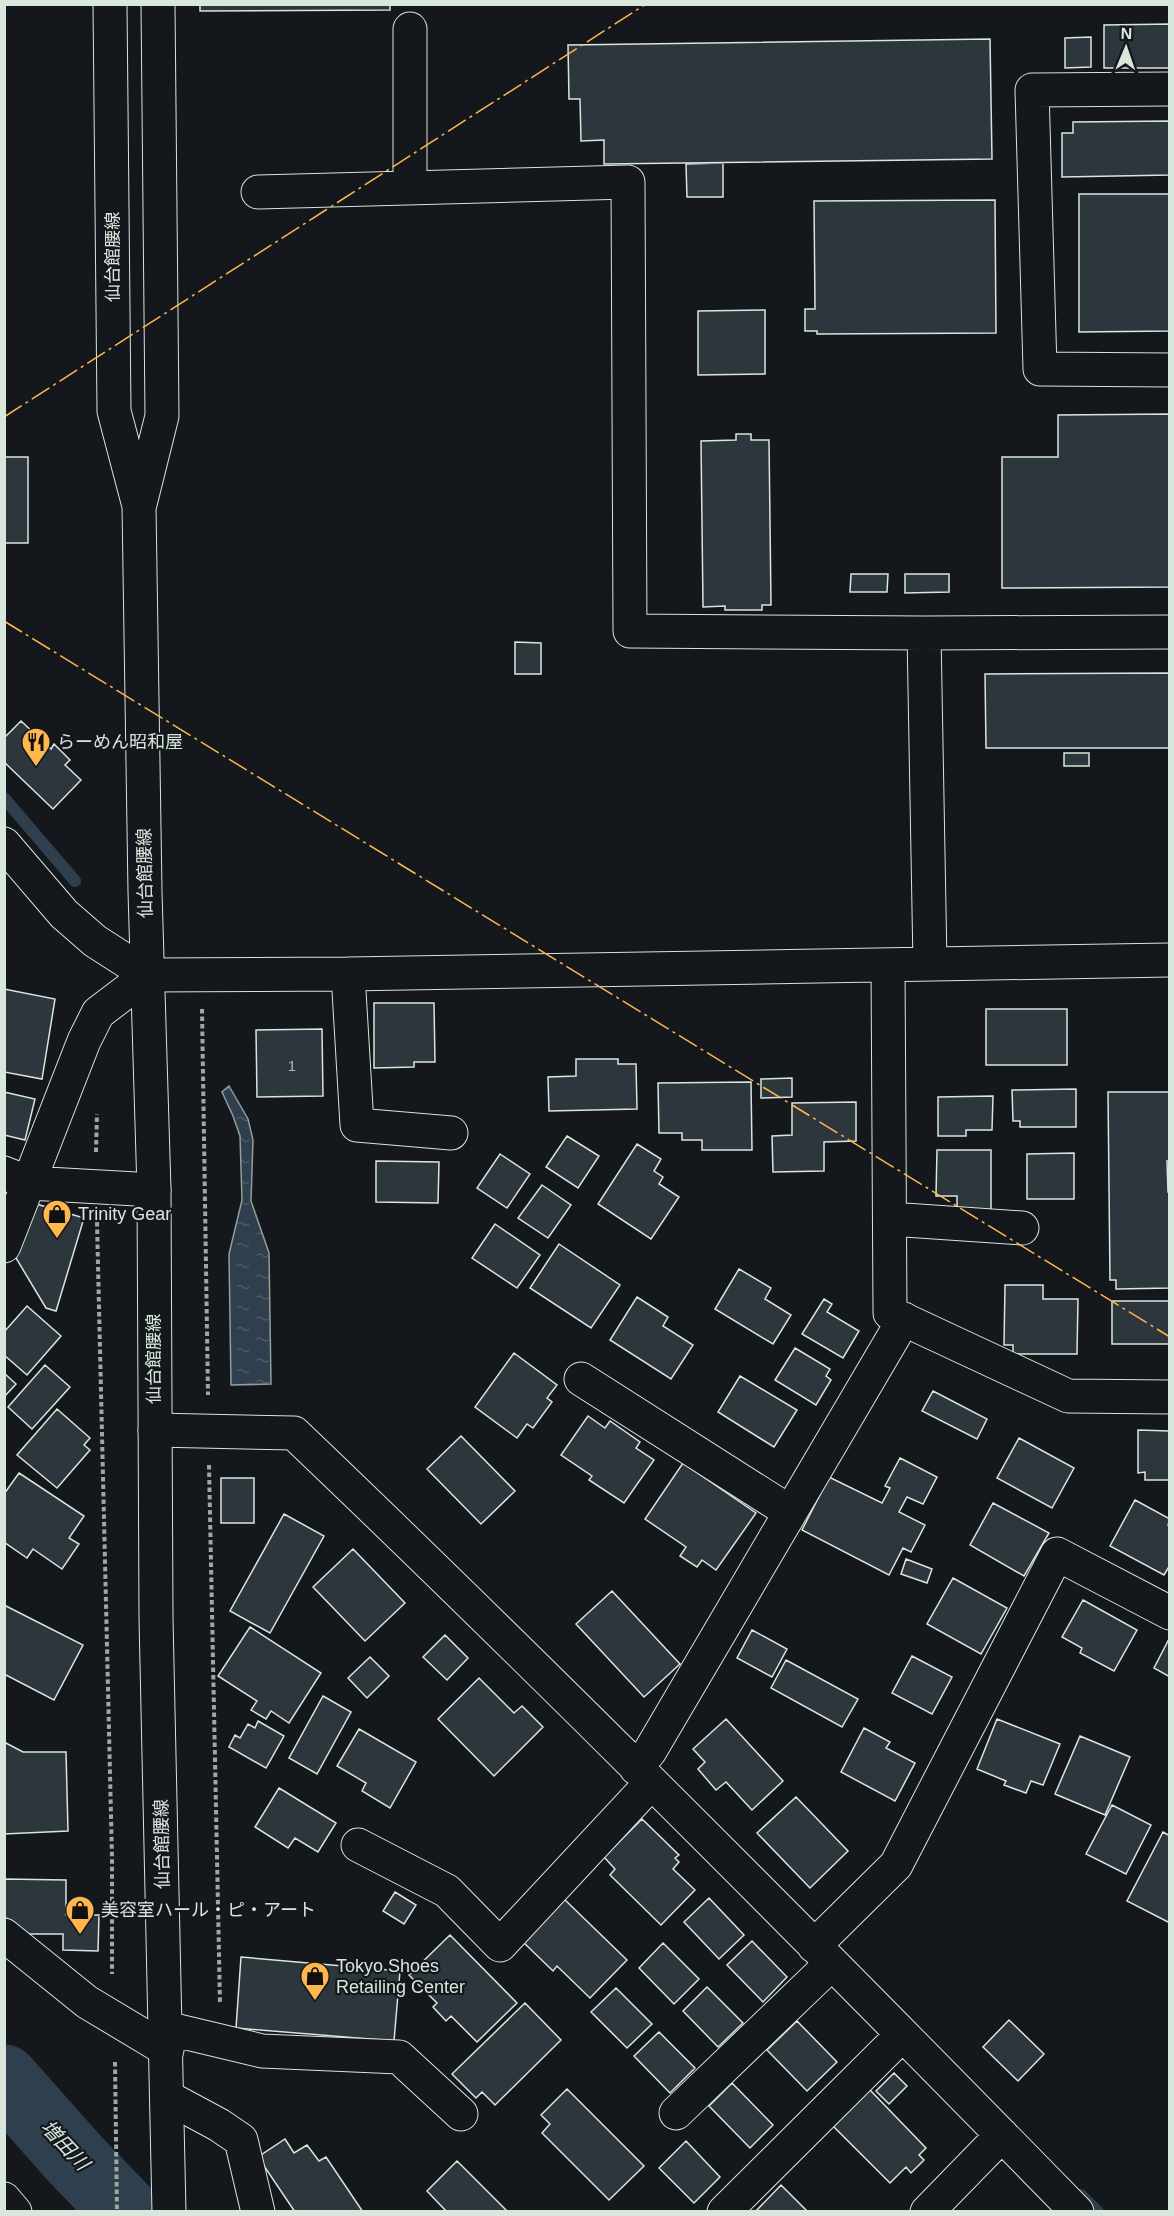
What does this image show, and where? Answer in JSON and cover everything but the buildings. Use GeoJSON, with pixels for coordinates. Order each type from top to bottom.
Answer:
{"type":"FeatureCollection","features":[{"type":"Feature","properties":{"kind":"street","name":"仙台館腰線"},"geometry":{"type":"LineString","coordinates":[[110,4],[114,411],[140,506],[154,1190],[156,1618],[169,2211]]}},
{"type":"Feature","properties":{"kind":"street","name":"仙台館腰線"},"geometry":{"type":"LineString","coordinates":[[140,506],[162,416],[158,4]]}},
{"type":"Feature","properties":{"kind":"street"},"geometry":{"type":"LineString","coordinates":[[410,29],[410,188]]}},
{"type":"Feature","properties":{"kind":"street"},"geometry":{"type":"LineString","coordinates":[[1170,89],[1032,90],[1040,369],[1170,370]]}},
{"type":"Feature","properties":{"kind":"street"},"geometry":{"type":"LineString","coordinates":[[258,192],[628,182],[630,631],[1170,632]]}},
{"type":"Feature","properties":{"kind":"street"},"geometry":{"type":"LineString","coordinates":[[924,633],[930,964]]}},
{"type":"Feature","properties":{"kind":"street"},"geometry":{"type":"LineString","coordinates":[[4,844],[64,914],[95,941],[148,975],[348,974],[1170,960]]}},
{"type":"Feature","properties":{"kind":"street"},"geometry":{"type":"LineString","coordinates":[[888,965],[890,1313],[1068,1396],[1170,1396]]}},
{"type":"Feature","properties":{"kind":"street"},"geometry":{"type":"LineString","coordinates":[[348,974],[357,1125],[451,1133]]}},
{"type":"Feature","properties":{"kind":"street"},"geometry":{"type":"LineString","coordinates":[[4,1246],[17,1178],[98,1013],[148,975]]}},
{"type":"Feature","properties":{"kind":"street"},"geometry":{"type":"LineString","coordinates":[[17,1178],[96,1187],[154,1190]]}},
{"type":"Feature","properties":{"kind":"street"},"geometry":{"type":"LineString","coordinates":[[890,1219],[1022,1228]]}},
{"type":"Feature","properties":{"kind":"street"},"geometry":{"type":"LineString","coordinates":[[358,1845],[447,1890],[500,1945],[644,1766],[904,1319]]}},
{"type":"Feature","properties":{"kind":"street"},"geometry":{"type":"LineString","coordinates":[[581,1379],[790,1512]]}},
{"type":"Feature","properties":{"kind":"street"},"geometry":{"type":"LineString","coordinates":[[155,1430],[294,1433],[644,1766],[822,1955],[1077,2211]]}},
{"type":"Feature","properties":{"kind":"street"},"geometry":{"type":"LineString","coordinates":[[676,2113],[822,1955],[896,1865],[1057,1554],[1170,1613]]}},
{"type":"Feature","properties":{"kind":"street"},"geometry":{"type":"LineString","coordinates":[[4,1935],[87,2002],[113,2018],[167,2039],[220,2043],[262,2051],[399,2057],[460,2114]]}},
{"type":"Feature","properties":{"kind":"street"},"geometry":{"type":"LineString","coordinates":[[723,2211],[902,2035]]}},
{"type":"Feature","properties":{"kind":"street"},"geometry":{"type":"LineString","coordinates":[[167,2109],[219,2125],[241,2140],[258,2211]]}},
{"type":"Feature","properties":{"kind":"street"},"geometry":{"type":"LineString","coordinates":[[927,2211],[1002,2135]]}},
{"type":"Feature","properties":{"kind":"street"},"geometry":{"type":"LineString","coordinates":[[4,2199],[15,2211]]}},
{"type":"Feature","properties":{"kind":"path"},"geometry":{"type":"LineString","coordinates":[[201,998],[220,2043]]}},
{"type":"Feature","properties":{"kind":"path"},"geometry":{"type":"LineString","coordinates":[[97,1108],[96,1187],[112,1858],[117,2211]]}},
{"type":"Feature","properties":{"kind":"water"},"geometry":{"type":"Polygon","coordinates":[[[229,1086],[248,1119],[253,1140],[251,1201],[269,1253],[271,1384],[231,1385],[229,1254],[242,1200],[240,1136],[222,1092],[229,1086]]]}},
{"type":"Feature","properties":{"kind":"waterway"},"geometry":{"type":"LineString","coordinates":[[4,798],[75,881]]}},
{"type":"Feature","properties":{"kind":"waterway","name":"増田川"},"geometry":{"type":"LineString","coordinates":[[4,2079],[126,2212]]}},
{"type":"Feature","properties":{"kind":"waterway"},"geometry":{"type":"LineString","coordinates":[[1081,2195],[1098,2212]]}},
{"type":"Feature","properties":{"kind":"power"},"geometry":{"type":"LineString","coordinates":[[4,417],[646,4]]}},
{"type":"Feature","properties":{"kind":"power"},"geometry":{"type":"LineString","coordinates":[[4,621],[1170,1337]]}},
{"type":"Feature","properties":{"kind":"place","name":"らーめん昭和屋"},"geometry":{"type":"Point","coordinates":[36,768]}},
{"type":"Feature","properties":{"kind":"place","name":"Trinity Gear"},"geometry":{"type":"Point","coordinates":[57,1240]}},
{"type":"Feature","properties":{"kind":"place","name":"美容室ハール・ピ・アート"},"geometry":{"type":"Point","coordinates":[80,1936]}},
{"type":"Feature","properties":{"kind":"place","name":"Tokyo Shoes Retailing Center"},"geometry":{"type":"Point","coordinates":[315,2002]}}]}
